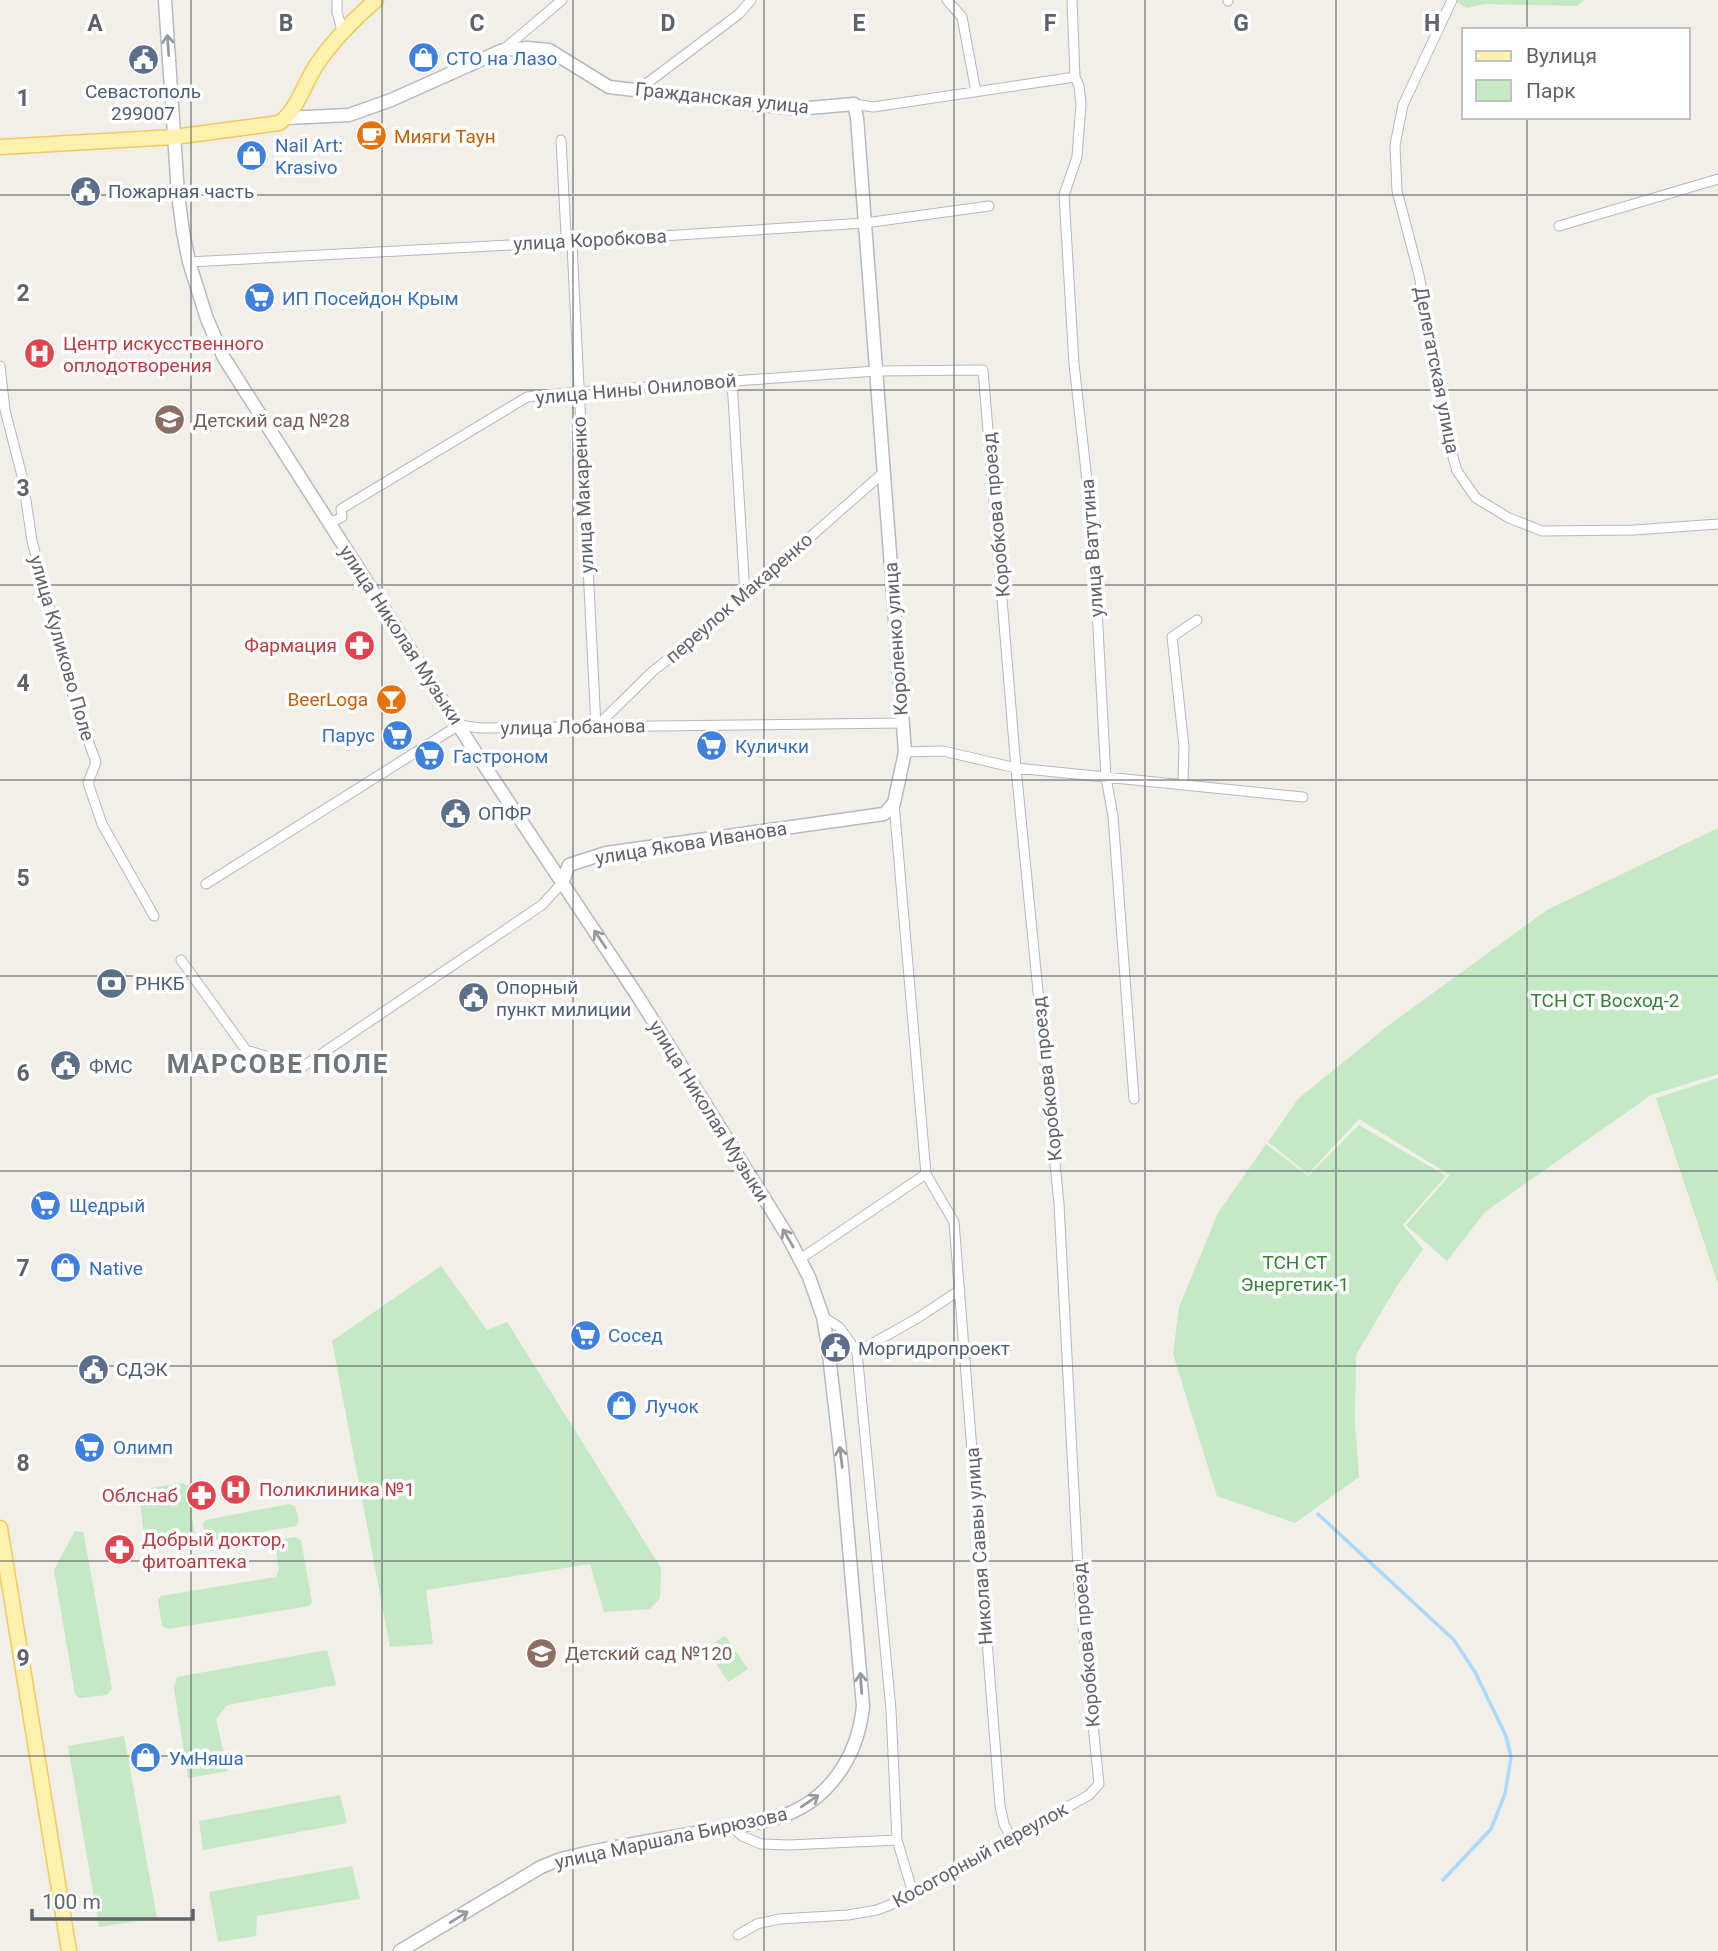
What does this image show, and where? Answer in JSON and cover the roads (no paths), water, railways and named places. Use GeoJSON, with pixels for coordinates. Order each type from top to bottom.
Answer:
{"type":"FeatureCollection","features":[{"type":"Feature","properties":{"kind":"main road","name":"улица Николая Музыки"},"geometry":{"type":"LineString","coordinates":[[165,0],[178,194],[189,262],[207,319],[225,358],[459,725],[643,1004],[800,1259],[815,1290],[828,1346],[842,1468],[863,1706],[852,1750]]}},
{"type":"Feature","properties":{"kind":"main road"},"geometry":{"type":"LineString","coordinates":[[286,118],[316,66],[342,30],[376,0]]}},
{"type":"Feature","properties":{"kind":"main road"},"geometry":{"type":"LineString","coordinates":[[0,147],[174,137],[271,126],[286,118],[349,115],[391,100],[503,50]]}},
{"type":"Feature","properties":{"kind":"main road","name":"Гражданская улица"},"geometry":{"type":"LineString","coordinates":[[503,50],[549,50],[609,87],[798,109],[854,104]]}},
{"type":"Feature","properties":{"kind":"main road","name":"Короленко улица"},"geometry":{"type":"LineString","coordinates":[[854,104],[905,752],[894,803]]}},
{"type":"Feature","properties":{"kind":"main road","name":"улица Якова Иванова"},"geometry":{"type":"LineString","coordinates":[[562,883],[569,866],[606,853],[884,814],[894,803]]}},
{"type":"Feature","properties":{"kind":"main road"},"geometry":{"type":"LineString","coordinates":[[0,1528],[69,1951]]}},
{"type":"Feature","properties":{"kind":"main road","name":"улица Маршала Бирюзова"},"geometry":{"type":"LineString","coordinates":[[400,1951],[541,1867],[561,1859],[776,1818],[810,1803],[836,1779],[852,1750]]}},
{"type":"Feature","properties":{"kind":"street"},"geometry":{"type":"LineString","coordinates":[[337,0],[342,30]]}},
{"type":"Feature","properties":{"kind":"street"},"geometry":{"type":"LineString","coordinates":[[503,50],[562,0]]}},
{"type":"Feature","properties":{"kind":"street"},"geometry":{"type":"LineString","coordinates":[[638,90],[738,14],[751,0]]}},
{"type":"Feature","properties":{"kind":"street"},"geometry":{"type":"LineString","coordinates":[[947,0],[962,17],[976,92]]}},
{"type":"Feature","properties":{"kind":"street","name":"улица Ватутина"},"geometry":{"type":"LineString","coordinates":[[1072,0],[1074,77],[1079,86],[1081,104],[1077,157],[1064,195],[1074,364],[1093,534],[1106,778],[1113,816],[1134,1099]]}},
{"type":"Feature","properties":{"kind":"street","name":"Делегатская улица"},"geometry":{"type":"LineString","coordinates":[[1452,0],[1403,105],[1395,145],[1397,191],[1419,275],[1435,355],[1446,433],[1457,471],[1476,498],[1509,518],[1542,531],[1634,530],[1718,524]]}},
{"type":"Feature","properties":{"kind":"street","name":"Гражданская улица"},"geometry":{"type":"LineString","coordinates":[[854,104],[873,107],[1074,77]]}},
{"type":"Feature","properties":{"kind":"street","name":"улица Макаренко"},"geometry":{"type":"LineString","coordinates":[[561,140],[566,235],[572,245],[577,392],[596,727]]}},
{"type":"Feature","properties":{"kind":"street"},"geometry":{"type":"LineString","coordinates":[[1559,226],[1718,179]]}},
{"type":"Feature","properties":{"kind":"street","name":"улица Коробкова"},"geometry":{"type":"LineString","coordinates":[[189,262],[865,223],[989,206]]}},
{"type":"Feature","properties":{"kind":"street","name":"улица Куликово Поле"},"geometry":{"type":"LineString","coordinates":[[0,366],[5,410],[23,480],[32,541],[77,711],[96,762],[88,783],[102,824],[154,916]]}},
{"type":"Feature","properties":{"kind":"street","name":"улица Нины Ониловой"},"geometry":{"type":"LineString","coordinates":[[330,523],[342,517],[341,509],[527,397],[876,371],[983,370]]}},
{"type":"Feature","properties":{"kind":"street","name":"Коробкова проезд"},"geometry":{"type":"LineString","coordinates":[[983,370],[1016,768],[1059,1204],[1079,1587],[1099,1784],[1096,1789]]}},
{"type":"Feature","properties":{"kind":"street"},"geometry":{"type":"LineString","coordinates":[[732,381],[745,594]]}},
{"type":"Feature","properties":{"kind":"street","name":"переулок Макаренко"},"geometry":{"type":"LineString","coordinates":[[596,727],[652,672],[884,472]]}},
{"type":"Feature","properties":{"kind":"street"},"geometry":{"type":"LineString","coordinates":[[1183,783],[1184,747],[1172,637],[1196,620]]}},
{"type":"Feature","properties":{"kind":"street","name":"улица Лобанова"},"geometry":{"type":"LineString","coordinates":[[459,725],[480,728],[902,723]]}},
{"type":"Feature","properties":{"kind":"street"},"geometry":{"type":"LineString","coordinates":[[206,884],[459,725]]}},
{"type":"Feature","properties":{"kind":"street"},"geometry":{"type":"LineString","coordinates":[[905,752],[943,751],[1016,768],[1303,797]]}},
{"type":"Feature","properties":{"kind":"street","name":"Короленко улица"},"geometry":{"type":"LineString","coordinates":[[894,803],[926,1174],[954,1222],[957,1253]]}},
{"type":"Feature","properties":{"kind":"street","name":"улица Якова Иванова"},"geometry":{"type":"LineString","coordinates":[[180,960],[246,1050],[302,1067],[542,905],[562,883]]}},
{"type":"Feature","properties":{"kind":"street"},"geometry":{"type":"LineString","coordinates":[[800,1259],[926,1174]]}},
{"type":"Feature","properties":{"kind":"street","name":"Николая Саввы улица"},"geometry":{"type":"LineString","coordinates":[[957,1253],[992,1720],[1000,1805],[1004,1824],[1011,1838]]}},
{"type":"Feature","properties":{"kind":"street"},"geometry":{"type":"LineString","coordinates":[[857,1352],[916,1319],[960,1290]]}},
{"type":"Feature","properties":{"kind":"street"},"geometry":{"type":"LineString","coordinates":[[822,1317],[839,1326],[857,1352],[891,1710],[897,1840],[913,1893]]}},
{"type":"Feature","properties":{"kind":"street","name":"Косогорный переулок"},"geometry":{"type":"LineString","coordinates":[[738,1935],[757,1924],[779,1919],[848,1915],[877,1910],[913,1893],[1096,1789]]}},
{"type":"Feature","properties":{"kind":"street"},"geometry":{"type":"LineString","coordinates":[[732,1827],[742,1836],[761,1844],[897,1840]]}},
{"type":"Feature","properties":{"kind":"waterway"},"geometry":{"type":"LineString","coordinates":[[1318,1514],[1454,1640],[1475,1672],[1506,1736],[1511,1757],[1505,1794],[1491,1829],[1443,1880]]}},
{"type":"Feature","properties":{"kind":"place","name":"СТО на Лазо"},"geometry":{"type":"Point","coordinates":[423,58]}},
{"type":"Feature","properties":{"kind":"place","name":"Севастополь 299007"},"geometry":{"type":"Point","coordinates":[143,60]}},
{"type":"Feature","properties":{"kind":"place","name":"Мияги Таун"},"geometry":{"type":"Point","coordinates":[371,136]}},
{"type":"Feature","properties":{"kind":"place","name":"Nail Art: Krasivo"},"geometry":{"type":"Point","coordinates":[252,156]}},
{"type":"Feature","properties":{"kind":"place","name":"Пожарная часть"},"geometry":{"type":"Point","coordinates":[85,191]}},
{"type":"Feature","properties":{"kind":"place","name":"ИП Посейдон Крым"},"geometry":{"type":"Point","coordinates":[259,298]}},
{"type":"Feature","properties":{"kind":"place","name":"Центр искусственного оплодотворения"},"geometry":{"type":"Point","coordinates":[40,354]}},
{"type":"Feature","properties":{"kind":"place","name":"Детский сад №28"},"geometry":{"type":"Point","coordinates":[170,420]}},
{"type":"Feature","properties":{"kind":"place","name":"Фармация"},"geometry":{"type":"Point","coordinates":[360,645]}},
{"type":"Feature","properties":{"kind":"place","name":"BeerLoga"},"geometry":{"type":"Point","coordinates":[391,699]}},
{"type":"Feature","properties":{"kind":"place","name":"Парус"},"geometry":{"type":"Point","coordinates":[398,735]}},
{"type":"Feature","properties":{"kind":"place","name":"Кулички"},"geometry":{"type":"Point","coordinates":[712,746]}},
{"type":"Feature","properties":{"kind":"place","name":"Гастроном"},"geometry":{"type":"Point","coordinates":[430,756]}},
{"type":"Feature","properties":{"kind":"place","name":"ОПФР"},"geometry":{"type":"Point","coordinates":[455,813]}},
{"type":"Feature","properties":{"kind":"place","name":"РНКБ"},"geometry":{"type":"Point","coordinates":[112,983]}},
{"type":"Feature","properties":{"kind":"place","name":"Опорный пункт милиции"},"geometry":{"type":"Point","coordinates":[473,998]}},
{"type":"Feature","properties":{"kind":"place","name":"ФМС"},"geometry":{"type":"Point","coordinates":[66,1066]}},
{"type":"Feature","properties":{"kind":"place","name":"Щедрый"},"geometry":{"type":"Point","coordinates":[46,1205]}},
{"type":"Feature","properties":{"kind":"place","name":"Native"},"geometry":{"type":"Point","coordinates":[66,1268]}},
{"type":"Feature","properties":{"kind":"place","name":"Сосед"},"geometry":{"type":"Point","coordinates":[585,1335]}},
{"type":"Feature","properties":{"kind":"place","name":"Моргидропроект"},"geometry":{"type":"Point","coordinates":[835,1348]}},
{"type":"Feature","properties":{"kind":"place","name":"СДЭК"},"geometry":{"type":"Point","coordinates":[93,1369]}},
{"type":"Feature","properties":{"kind":"place","name":"Лучок"},"geometry":{"type":"Point","coordinates":[622,1406]}},
{"type":"Feature","properties":{"kind":"place","name":"Олимп"},"geometry":{"type":"Point","coordinates":[90,1447]}},
{"type":"Feature","properties":{"kind":"place","name":"Поликлиника №1"},"geometry":{"type":"Point","coordinates":[236,1489]}},
{"type":"Feature","properties":{"kind":"place","name":"Облснаб"},"geometry":{"type":"Point","coordinates":[201,1495]}},
{"type":"Feature","properties":{"kind":"place","name":"Добрый доктор, фитоаптека"},"geometry":{"type":"Point","coordinates":[119,1550]}},
{"type":"Feature","properties":{"kind":"place","name":"Детский сад №120"},"geometry":{"type":"Point","coordinates":[542,1653]}},
{"type":"Feature","properties":{"kind":"place","name":"УмНяша"},"geometry":{"type":"Point","coordinates":[146,1758]}},
{"type":"Feature","properties":{"kind":"district","name":"МАРСОВЕ ПОЛЕ"},"geometry":{"type":"Point","coordinates":[278,1064]}},
{"type":"Feature","properties":{"kind":"park label","name":"ТСН СТ Восход-2"},"geometry":{"type":"Point","coordinates":[1605,1000]}},
{"type":"Feature","properties":{"kind":"park label","name":"ТСН СТ Энергетик-1"},"geometry":{"type":"Point","coordinates":[1295,1273]}}]}
